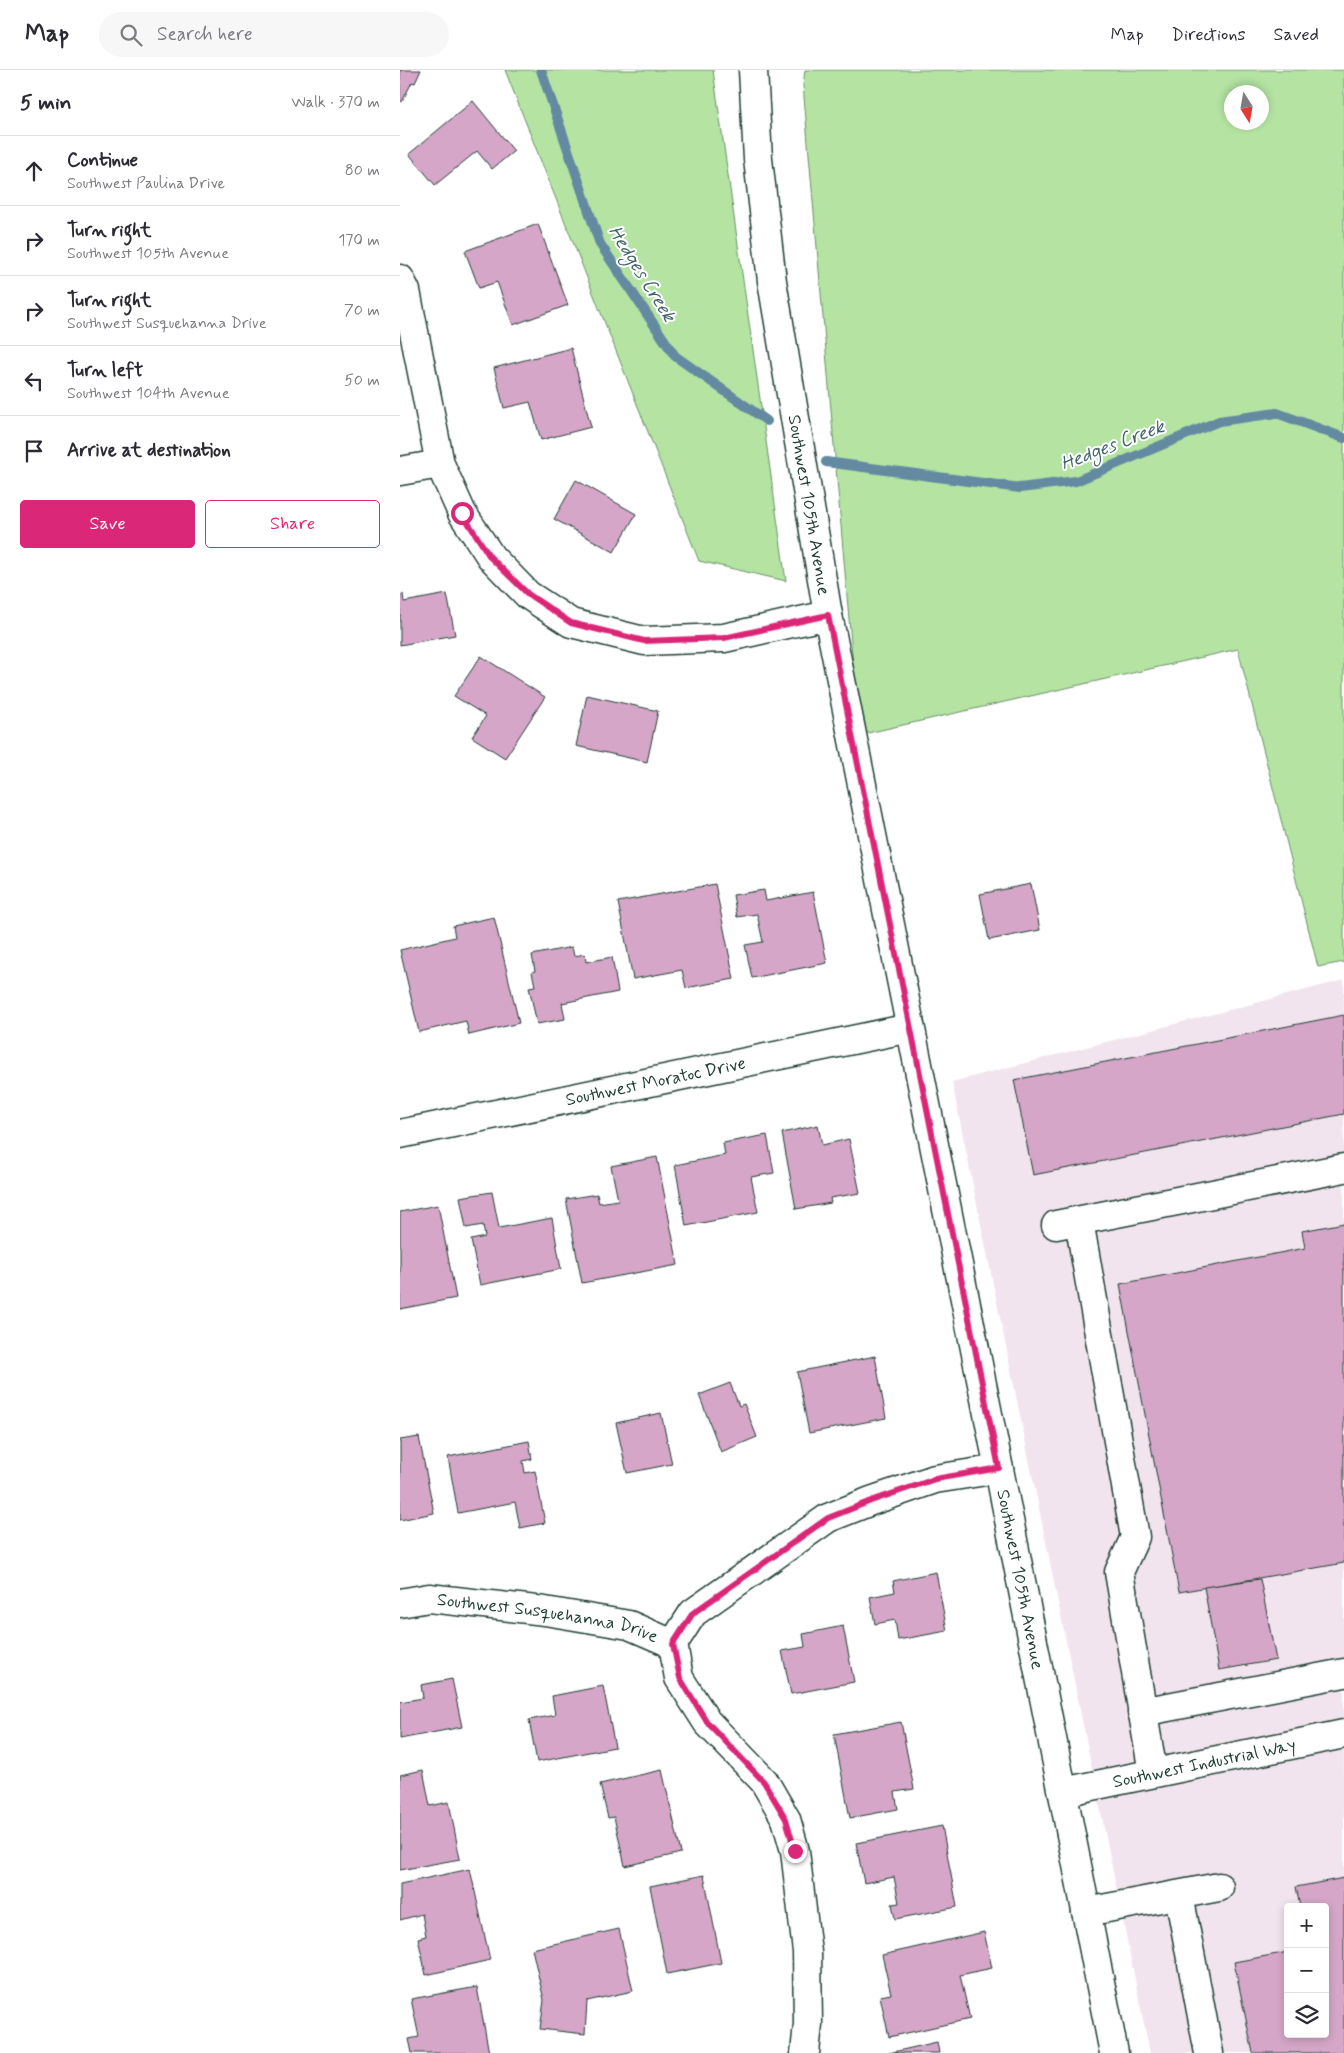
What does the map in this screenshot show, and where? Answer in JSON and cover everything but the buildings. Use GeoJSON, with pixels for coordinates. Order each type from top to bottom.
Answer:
{"type":"FeatureCollection","features":[{"type":"Feature","properties":{"kind":"street","name":"Southwest 105th Avenue"},"geometry":{"type":"LineString","coordinates":[[753,70],[758,159],[772,281],[828,615],[1114,2053]]}},
{"type":"Feature","properties":{"kind":"street"},"geometry":{"type":"LineString","coordinates":[[400,279],[406,291],[440,464],[462,513],[490,557],[528,594],[571,623],[644,641],[724,638],[828,615]]}},
{"type":"Feature","properties":{"kind":"street"},"geometry":{"type":"LineString","coordinates":[[400,471],[440,464]]}},
{"type":"Feature","properties":{"kind":"street","name":"Southwest Moratoc Drive"},"geometry":{"type":"LineString","coordinates":[[400,1134],[910,1028]]}},
{"type":"Feature","properties":{"kind":"street"},"geometry":{"type":"LineString","coordinates":[[1153,1773],[1119,1572],[1135,1537],[1067,1223],[1344,1168]]}},
{"type":"Feature","properties":{"kind":"street","name":"Southwest Susquehanna Drive"},"geometry":{"type":"LineString","coordinates":[[400,1603],[430,1598],[545,1611],[629,1625],[673,1644],[693,1613],[828,1518],[935,1479],[999,1468]]}},
{"type":"Feature","properties":{"kind":"street"},"geometry":{"type":"LineString","coordinates":[[673,1644],[680,1678],[707,1722],[764,1782],[786,1819],[795,1851],[807,1952],[808,2024],[805,2053]]}},
{"type":"Feature","properties":{"kind":"street"},"geometry":{"type":"LineString","coordinates":[[1142,1712],[1344,1673]]}},
{"type":"Feature","properties":{"kind":"street","name":"Southwest Industrial Way"},"geometry":{"type":"LineString","coordinates":[[1062,1792],[1344,1734]]}},
{"type":"Feature","properties":{"kind":"street"},"geometry":{"type":"LineString","coordinates":[[1086,1912],[1219,1887]]}},
{"type":"Feature","properties":{"kind":"street"},"geometry":{"type":"LineString","coordinates":[[1179,1895],[1209,2053]]}},
{"type":"Feature","properties":{"kind":"shaded area"},"geometry":{"type":"Polygon","coordinates":[[[1344,980],[1344,2053],[1150,2053],[952,1082],[1344,980]]]}},
{"type":"Feature","properties":{"kind":"green space"},"geometry":{"type":"Polygon","coordinates":[[[505,70],[713,70],[786,581],[699,561],[505,70]]]}},
{"type":"Feature","properties":{"kind":"green space"},"geometry":{"type":"Polygon","coordinates":[[[805,70],[1344,70],[1344,962],[1318,967],[1238,649],[859,735],[803,85],[805,70]]]}},
{"type":"Feature","properties":{"kind":"waterway","name":"Hedges Creek"},"geometry":{"type":"LineString","coordinates":[[541,70],[600,244],[675,356],[767,421]]}},
{"type":"Feature","properties":{"kind":"waterway","name":"Hedges Creek"},"geometry":{"type":"LineString","coordinates":[[826,462],[1020,488],[1076,481],[1219,421],[1277,413],[1344,438]]}},
{"type":"Feature","properties":{"kind":"route"},"geometry":{"type":"LineString","coordinates":[[462,513],[490,557],[528,594],[571,623],[644,641],[724,638],[828,615],[999,1468],[935,1479],[828,1518],[693,1613],[673,1644],[680,1678],[707,1722],[764,1782],[786,1819],[795,1851]]}}]}
